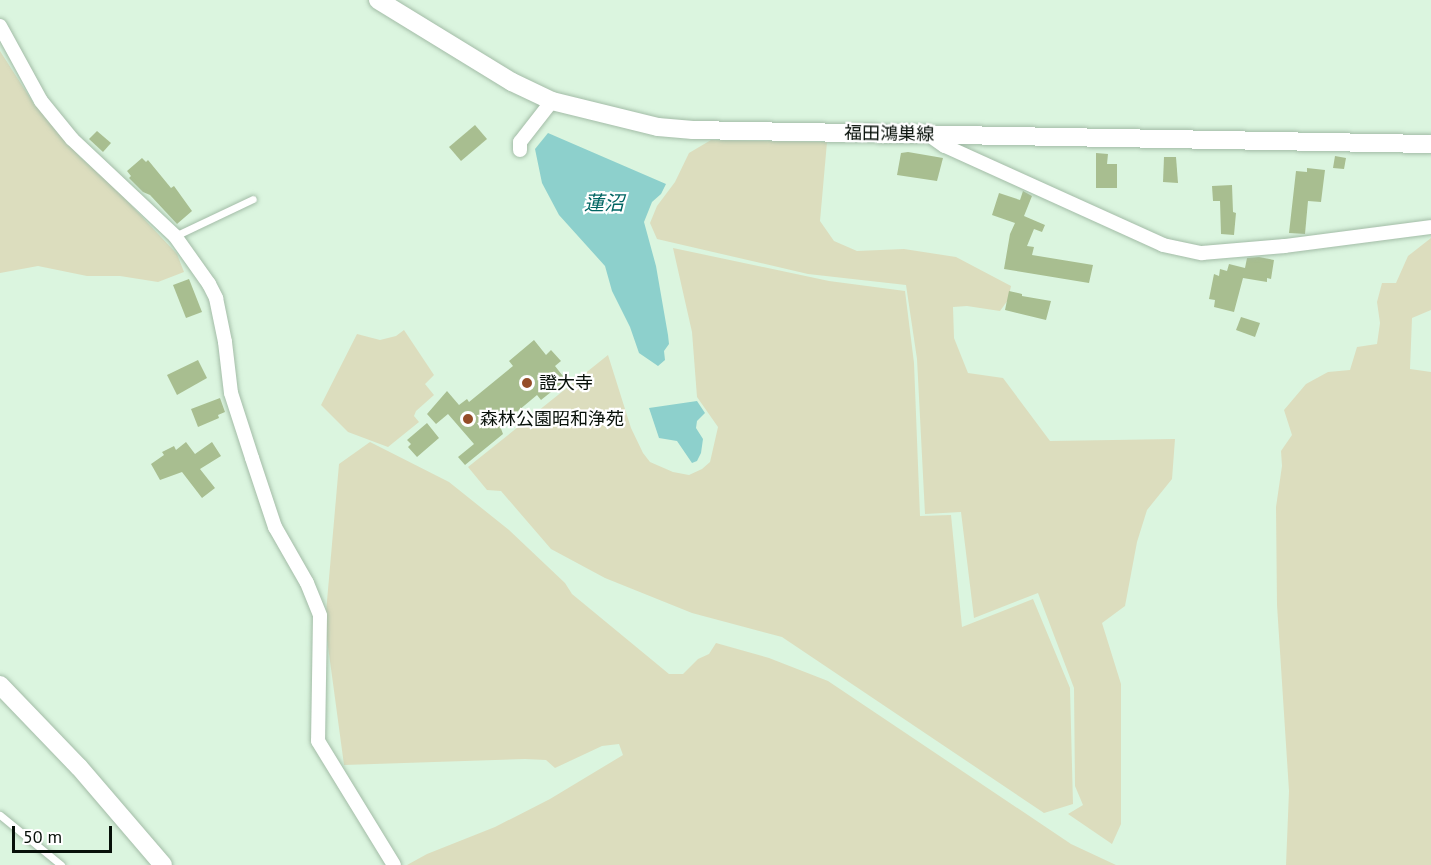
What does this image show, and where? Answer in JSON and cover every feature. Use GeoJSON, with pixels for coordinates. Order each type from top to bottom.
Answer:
{"type":"FeatureCollection","features":[{"type":"Feature","properties":{"kind":"main road","name":"福田鴻巣線"},"geometry":{"type":"LineString","coordinates":[[378,0],[512,82],[552,101],[658,127],[693,130],[1431,144]]}},
{"type":"Feature","properties":{"kind":"main road"},"geometry":{"type":"LineString","coordinates":[[4,692],[79,767],[163,865]]}},
{"type":"Feature","properties":{"kind":"street"},"geometry":{"type":"LineString","coordinates":[[0,26],[41,100],[66,131],[175,236],[196,262],[216,298],[225,342],[231,393],[252,458],[275,527],[307,583],[320,616],[318,741],[394,865]]}},
{"type":"Feature","properties":{"kind":"street"},"geometry":{"type":"LineString","coordinates":[[520,150],[520,142],[552,101]]}},
{"type":"Feature","properties":{"kind":"street"},"geometry":{"type":"LineString","coordinates":[[929,135],[945,146],[1162,245],[1202,253],[1285,246],[1431,227]]}},
{"type":"Feature","properties":{"kind":"lane"},"geometry":{"type":"LineString","coordinates":[[175,236],[253,199]]}},
{"type":"Feature","properties":{"kind":"lane"},"geometry":{"type":"LineString","coordinates":[[0,815],[61,865]]}},
{"type":"Feature","properties":{"kind":"green space"},"geometry":{"type":"Polygon","coordinates":[[[0,51],[34,104],[80,157],[112,185],[177,254],[184,272],[158,282],[120,276],[87,276],[38,266],[0,273],[0,51]]]}},
{"type":"Feature","properties":{"kind":"green space"},"geometry":{"type":"Polygon","coordinates":[[[711,140],[827,142],[820,221],[834,241],[857,251],[904,249],[956,257],[1011,286],[1008,300],[1000,311],[967,306],[953,307],[954,338],[968,373],[1003,378],[1050,441],[1175,439],[1172,479],[1147,510],[1137,542],[1125,606],[1102,623],[1121,684],[1121,824],[1112,844],[1068,814],[1083,805],[1075,786],[1074,688],[1038,593],[974,618],[961,512],[925,514],[917,359],[906,285],[808,274],[657,239],[650,223],[657,206],[675,182],[689,153],[711,140]]]}},
{"type":"Feature","properties":{"kind":"green space"},"geometry":{"type":"Polygon","coordinates":[[[1431,238],[1431,310],[1412,318],[1410,369],[1431,372],[1431,865],[1286,865],[1289,791],[1277,605],[1276,507],[1282,466],[1281,451],[1292,435],[1284,410],[1306,384],[1328,372],[1350,370],[1357,347],[1377,344],[1380,323],[1377,302],[1382,283],[1396,283],[1408,256],[1431,238]]]}},
{"type":"Feature","properties":{"kind":"green space"},"geometry":{"type":"Polygon","coordinates":[[[673,248],[829,281],[905,291],[914,363],[920,516],[951,515],[962,627],[1033,599],[1070,688],[1073,804],[1044,813],[782,637],[692,613],[605,578],[551,549],[501,491],[487,490],[468,467],[608,355],[631,428],[650,462],[673,472],[689,475],[710,462],[718,427],[697,397],[692,332],[673,248]]]}},
{"type":"Feature","properties":{"kind":"green space"},"geometry":{"type":"Polygon","coordinates":[[[404,330],[434,375],[425,384],[434,395],[416,411],[414,416],[419,422],[388,447],[348,432],[321,405],[357,334],[380,340],[396,336],[404,330]]]}},
{"type":"Feature","properties":{"kind":"green space"},"geometry":{"type":"Polygon","coordinates":[[[370,442],[449,482],[509,530],[565,583],[572,594],[669,674],[683,674],[698,659],[709,654],[716,643],[769,658],[828,681],[1071,844],[1116,865],[407,865],[427,854],[495,827],[550,799],[623,755],[619,744],[602,746],[555,768],[546,760],[525,759],[344,765],[325,624],[339,464],[370,442]]]}},
{"type":"Feature","properties":{"kind":"water","name":"蓮沼"},"geometry":{"type":"Polygon","coordinates":[[[548,133],[666,184],[661,194],[652,202],[644,222],[656,266],[669,344],[664,351],[665,360],[658,366],[639,353],[630,327],[612,291],[605,266],[559,215],[542,183],[535,149],[548,133]]]}},
{"type":"Feature","properties":{"kind":"water"},"geometry":{"type":"Polygon","coordinates":[[[697,401],[705,413],[697,421],[696,428],[703,439],[701,453],[697,461],[692,463],[677,441],[659,438],[649,408],[697,401]]]}},
{"type":"Feature","properties":{"kind":"building"},"geometry":{"type":"Polygon","coordinates":[[[475,125],[487,139],[461,161],[449,147],[475,125]]]}},
{"type":"Feature","properties":{"kind":"building"},"geometry":{"type":"Polygon","coordinates":[[[97,131],[111,143],[103,152],[89,139],[97,131]]]}},
{"type":"Feature","properties":{"kind":"building"},"geometry":{"type":"Polygon","coordinates":[[[908,152],[943,158],[937,181],[897,175],[901,153],[908,152]]]}},
{"type":"Feature","properties":{"kind":"building"},"geometry":{"type":"Polygon","coordinates":[[[1096,153],[1108,154],[1107,164],[1117,164],[1117,188],[1096,188],[1096,153]]]}},
{"type":"Feature","properties":{"kind":"building"},"geometry":{"type":"Polygon","coordinates":[[[1335,156],[1346,158],[1344,169],[1333,168],[1335,156]]]}},
{"type":"Feature","properties":{"kind":"building"},"geometry":{"type":"Polygon","coordinates":[[[1164,157],[1176,157],[1178,183],[1163,182],[1164,157]]]}},
{"type":"Feature","properties":{"kind":"building"},"geometry":{"type":"Polygon","coordinates":[[[142,158],[146,162],[148,160],[171,188],[174,186],[192,211],[177,224],[150,195],[143,192],[129,178],[131,176],[127,171],[142,158]]]}},
{"type":"Feature","properties":{"kind":"building"},"geometry":{"type":"Polygon","coordinates":[[[1307,168],[1325,170],[1321,202],[1308,201],[1305,234],[1289,233],[1296,171],[1307,172],[1307,168]]]}},
{"type":"Feature","properties":{"kind":"building"},"geometry":{"type":"Polygon","coordinates":[[[1232,185],[1233,212],[1236,213],[1234,235],[1221,234],[1220,201],[1213,201],[1212,186],[1232,185]]]}},
{"type":"Feature","properties":{"kind":"building"},"geometry":{"type":"Polygon","coordinates":[[[1023,191],[1032,196],[1024,216],[1045,225],[1042,232],[1034,229],[1027,246],[1034,247],[1032,255],[1093,265],[1089,283],[1004,269],[1010,234],[1015,223],[992,215],[999,193],[1020,200],[1023,191]]]}},
{"type":"Feature","properties":{"kind":"building"},"geometry":{"type":"Polygon","coordinates":[[[1259,257],[1274,260],[1271,279],[1267,278],[1267,282],[1243,278],[1234,312],[1214,307],[1215,300],[1209,299],[1214,274],[1219,276],[1220,269],[1227,271],[1229,264],[1245,268],[1247,258],[1259,257]]]}},
{"type":"Feature","properties":{"kind":"building"},"geometry":{"type":"Polygon","coordinates":[[[189,279],[202,312],[186,318],[173,285],[189,279]]]}},
{"type":"Feature","properties":{"kind":"building"},"geometry":{"type":"Polygon","coordinates":[[[1009,291],[1022,294],[1022,296],[1051,301],[1046,320],[1005,310],[1009,291]]]}},
{"type":"Feature","properties":{"kind":"building"},"geometry":{"type":"Polygon","coordinates":[[[1241,317],[1260,323],[1255,337],[1236,330],[1241,317]]]}},
{"type":"Feature","properties":{"kind":"building","name":"證大寺"},"geometry":{"type":"Polygon","coordinates":[[[534,340],[546,355],[551,350],[561,361],[555,366],[566,380],[541,400],[537,395],[500,426],[503,434],[465,465],[458,457],[474,444],[448,414],[436,424],[427,414],[447,391],[459,405],[467,399],[469,402],[513,366],[509,361],[534,340]]]}},
{"type":"Feature","properties":{"kind":"building"},"geometry":{"type":"Polygon","coordinates":[[[198,360],[207,378],[177,395],[167,375],[198,360]]]}},
{"type":"Feature","properties":{"kind":"building"},"geometry":{"type":"Polygon","coordinates":[[[220,398],[225,412],[218,415],[219,418],[198,427],[191,409],[220,398]]]}},
{"type":"Feature","properties":{"kind":"building"},"geometry":{"type":"Polygon","coordinates":[[[427,423],[439,438],[417,457],[408,447],[411,444],[407,440],[427,423]]]}},
{"type":"Feature","properties":{"kind":"building"},"geometry":{"type":"Polygon","coordinates":[[[186,442],[195,454],[212,442],[221,456],[200,469],[215,488],[202,498],[182,472],[160,480],[151,464],[164,455],[162,452],[174,446],[176,450],[186,442]]]}},
{"type":"Feature","properties":{"kind":"place","name":"證大寺"},"geometry":{"type":"Point","coordinates":[527,383]}},
{"type":"Feature","properties":{"kind":"place","name":"森林公園昭和浄苑"},"geometry":{"type":"Point","coordinates":[468,419]}}]}
